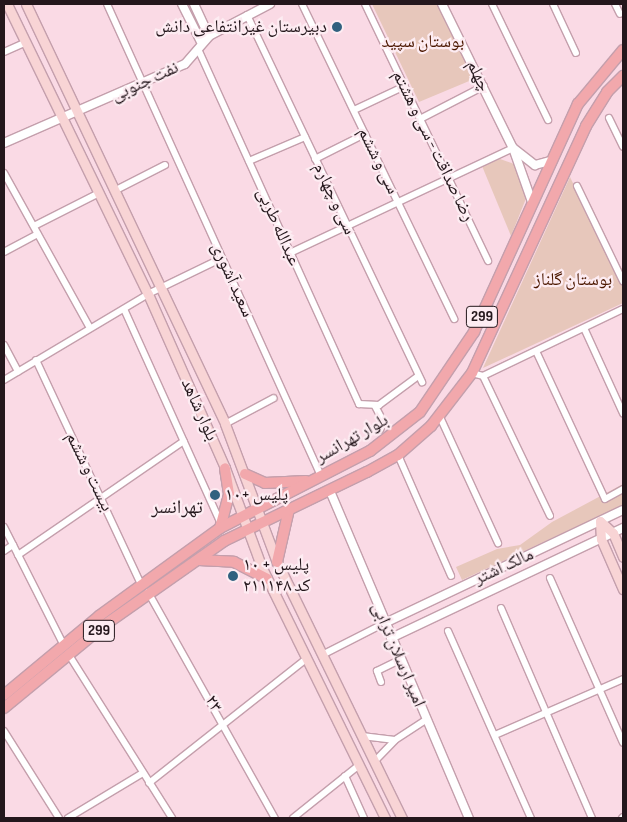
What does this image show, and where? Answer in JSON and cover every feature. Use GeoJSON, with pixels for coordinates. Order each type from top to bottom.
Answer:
{"type":"FeatureCollection","features":[{"type":"Feature","properties":{"kind":"main road","name":"بلوار شاهد"},"geometry":{"type":"LineString","coordinates":[[7,4],[148,294],[225,468],[267,579],[385,818]]}},
{"type":"Feature","properties":{"kind":"main road","name":"بلوار شاهد"},"geometry":{"type":"LineString","coordinates":[[26,4],[162,287],[225,424],[277,562],[402,818]]}},
{"type":"Feature","properties":{"kind":"main road","name":"بلوار تهرانسر"},"geometry":{"type":"LineString","coordinates":[[4,695],[141,584],[220,528],[388,440],[429,402],[474,332],[550,161],[583,95],[623,50]]}},
{"type":"Feature","properties":{"kind":"main road","name":"بلوار تهرانسر"},"geometry":{"type":"LineString","coordinates":[[4,708],[148,592],[248,529],[330,491],[398,455],[440,417],[472,373],[580,139],[604,96],[623,76]]}},
{"type":"Feature","properties":{"kind":"main road"},"geometry":{"type":"LineString","coordinates":[[220,528],[229,494],[225,468]]}},
{"type":"Feature","properties":{"kind":"main road"},"geometry":{"type":"LineString","coordinates":[[245,474],[265,483],[316,478]]}},
{"type":"Feature","properties":{"kind":"main road"},"geometry":{"type":"LineString","coordinates":[[262,568],[277,562],[289,509]]}},
{"type":"Feature","properties":{"kind":"main road"},"geometry":{"type":"LineString","coordinates":[[600,521],[613,533],[623,557]]}},
{"type":"Feature","properties":{"kind":"main road"},"geometry":{"type":"LineString","coordinates":[[600,521],[601,539],[623,589]]}},
{"type":"Feature","properties":{"kind":"main road"},"geometry":{"type":"LineString","coordinates":[[199,560],[234,562],[267,579]]}},
{"type":"Feature","properties":{"kind":"street","name":"سعید آشوری"},"geometry":{"type":"LineString","coordinates":[[107,4],[222,258],[316,478]]}},
{"type":"Feature","properties":{"kind":"street"},"geometry":{"type":"LineString","coordinates":[[182,4],[200,46]]}},
{"type":"Feature","properties":{"kind":"street"},"geometry":{"type":"LineString","coordinates":[[194,4],[209,36]]}},
{"type":"Feature","properties":{"kind":"street","name":"سی و ششم"},"geometry":{"type":"LineString","coordinates":[[302,4],[454,319]]}},
{"type":"Feature","properties":{"kind":"street","name":"رضا صداقت - سی و هشتم"},"geometry":{"type":"LineString","coordinates":[[365,4],[488,261]]}},
{"type":"Feature","properties":{"kind":"street","name":"چهلم"},"geometry":{"type":"LineString","coordinates":[[442,4],[513,148],[532,202]]}},
{"type":"Feature","properties":{"kind":"street"},"geometry":{"type":"LineString","coordinates":[[492,4],[548,120]]}},
{"type":"Feature","properties":{"kind":"street"},"geometry":{"type":"LineString","coordinates":[[553,4],[576,53]]}},
{"type":"Feature","properties":{"kind":"street"},"geometry":{"type":"LineString","coordinates":[[615,4],[620,14]]}},
{"type":"Feature","properties":{"kind":"street","name":"نفت جنوبی"},"geometry":{"type":"LineString","coordinates":[[4,143],[144,84],[185,64],[209,36],[265,5]]}},
{"type":"Feature","properties":{"kind":"street","name":"سی و چهارم"},"geometry":{"type":"LineString","coordinates":[[247,15],[420,379],[375,406]]}},
{"type":"Feature","properties":{"kind":"street"},"geometry":{"type":"LineString","coordinates":[[4,52],[26,42]]}},
{"type":"Feature","properties":{"kind":"street","name":"عبدالله طربی"},"geometry":{"type":"LineString","coordinates":[[200,46],[249,161],[359,404],[375,406]]}},
{"type":"Feature","properties":{"kind":"street"},"geometry":{"type":"LineString","coordinates":[[354,110],[405,86]]}},
{"type":"Feature","properties":{"kind":"street"},"geometry":{"type":"LineString","coordinates":[[420,119],[484,86]]}},
{"type":"Feature","properties":{"kind":"street"},"geometry":{"type":"LineString","coordinates":[[609,118],[623,147]]}},
{"type":"Feature","properties":{"kind":"street"},"geometry":{"type":"LineString","coordinates":[[315,159],[365,134]]}},
{"type":"Feature","properties":{"kind":"street"},"geometry":{"type":"LineString","coordinates":[[249,161],[305,137]]}},
{"type":"Feature","properties":{"kind":"street"},"geometry":{"type":"LineString","coordinates":[[290,253],[513,148],[535,165],[550,161]]}},
{"type":"Feature","properties":{"kind":"street"},"geometry":{"type":"LineString","coordinates":[[116,190],[165,166]]}},
{"type":"Feature","properties":{"kind":"street"},"geometry":{"type":"LineString","coordinates":[[4,173],[90,328]]}},
{"type":"Feature","properties":{"kind":"street"},"geometry":{"type":"LineString","coordinates":[[577,186],[623,281]]}},
{"type":"Feature","properties":{"kind":"street"},"geometry":{"type":"LineString","coordinates":[[34,226],[99,192]]}},
{"type":"Feature","properties":{"kind":"street"},"geometry":{"type":"LineString","coordinates":[[4,252],[38,234]]}},
{"type":"Feature","properties":{"kind":"street"},"geometry":{"type":"LineString","coordinates":[[4,380],[148,294],[222,258]]}},
{"type":"Feature","properties":{"kind":"street"},"geometry":{"type":"LineString","coordinates":[[124,308],[219,514],[220,528]]}},
{"type":"Feature","properties":{"kind":"street"},"geometry":{"type":"LineString","coordinates":[[472,373],[483,376],[623,309]]}},
{"type":"Feature","properties":{"kind":"street"},"geometry":{"type":"LineString","coordinates":[[584,328],[623,413]]}},
{"type":"Feature","properties":{"kind":"street"},"geometry":{"type":"LineString","coordinates":[[4,345],[18,371]]}},
{"type":"Feature","properties":{"kind":"street"},"geometry":{"type":"LineString","coordinates":[[536,351],[604,499],[623,489]]}},
{"type":"Feature","properties":{"kind":"street","name":"بیست و ششم"},"geometry":{"type":"LineString","coordinates":[[36,360],[102,497],[141,584]]}},
{"type":"Feature","properties":{"kind":"street"},"geometry":{"type":"LineString","coordinates":[[483,376],[550,516]]}},
{"type":"Feature","properties":{"kind":"street"},"geometry":{"type":"LineString","coordinates":[[225,424],[274,398]]}},
{"type":"Feature","properties":{"kind":"street"},"geometry":{"type":"LineString","coordinates":[[375,406],[383,421],[380,430]]}},
{"type":"Feature","properties":{"kind":"street"},"geometry":{"type":"LineString","coordinates":[[440,417],[498,543]]}},
{"type":"Feature","properties":{"kind":"street"},"geometry":{"type":"LineString","coordinates":[[18,555],[184,441]]}},
{"type":"Feature","properties":{"kind":"street"},"geometry":{"type":"LineString","coordinates":[[398,455],[451,576]]}},
{"type":"Feature","properties":{"kind":"street","name":"امیر ارسلان ترابی"},"geometry":{"type":"LineString","coordinates":[[330,491],[381,625],[391,638],[469,818]]}},
{"type":"Feature","properties":{"kind":"street","name":"مالک اشتر"},"geometry":{"type":"LineString","coordinates":[[381,625],[623,510]]}},
{"type":"Feature","properties":{"kind":"street"},"geometry":{"type":"LineString","coordinates":[[4,527],[64,646]]}},
{"type":"Feature","properties":{"kind":"street","name":"مالک اشتر"},"geometry":{"type":"LineString","coordinates":[[391,638],[623,528]]}},
{"type":"Feature","properties":{"kind":"street"},"geometry":{"type":"LineString","coordinates":[[4,551],[13,545]]}},
{"type":"Feature","properties":{"kind":"street"},"geometry":{"type":"LineString","coordinates":[[550,578],[623,743]]}},
{"type":"Feature","properties":{"kind":"street","name":"۲۳"},"geometry":{"type":"LineString","coordinates":[[148,592],[223,722],[275,818]]}},
{"type":"Feature","properties":{"kind":"street"},"geometry":{"type":"LineString","coordinates":[[501,608],[592,818]]}},
{"type":"Feature","properties":{"kind":"street"},"geometry":{"type":"LineString","coordinates":[[322,655],[381,625]]}},
{"type":"Feature","properties":{"kind":"street"},"geometry":{"type":"LineString","coordinates":[[448,631],[531,818]]}},
{"type":"Feature","properties":{"kind":"street"},"geometry":{"type":"LineString","coordinates":[[70,655],[172,818]]}},
{"type":"Feature","properties":{"kind":"street"},"geometry":{"type":"LineString","coordinates":[[149,783],[223,722],[306,659]]}},
{"type":"Feature","properties":{"kind":"street"},"geometry":{"type":"LineString","coordinates":[[381,682],[377,671],[400,660]]}},
{"type":"Feature","properties":{"kind":"street"},"geometry":{"type":"LineString","coordinates":[[495,735],[623,679]]}},
{"type":"Feature","properties":{"kind":"street"},"geometry":{"type":"LineString","coordinates":[[374,762],[395,740],[426,720]]}},
{"type":"Feature","properties":{"kind":"street"},"geometry":{"type":"LineString","coordinates":[[4,731],[59,818]]}},
{"type":"Feature","properties":{"kind":"street"},"geometry":{"type":"LineString","coordinates":[[361,735],[395,740]]}},
{"type":"Feature","properties":{"kind":"street"},"geometry":{"type":"LineString","coordinates":[[293,818],[358,766]]}},
{"type":"Feature","properties":{"kind":"street"},"geometry":{"type":"LineString","coordinates":[[68,818],[143,773]]}},
{"type":"Feature","properties":{"kind":"street"},"geometry":{"type":"LineString","coordinates":[[345,776],[364,818]]}},
{"type":"Feature","properties":{"kind":"green space","name":"بوستان سپید"},"geometry":{"type":"Polygon","coordinates":[[[372,4],[438,4],[474,79],[419,102],[372,4]]]}},
{"type":"Feature","properties":{"kind":"green space"},"geometry":{"type":"Polygon","coordinates":[[[500,159],[514,164],[526,186],[527,196],[511,236],[482,166],[500,159]]]}},
{"type":"Feature","properties":{"kind":"green space","name":"بوستان گلناز"},"geometry":{"type":"Polygon","coordinates":[[[570,177],[623,286],[623,303],[483,368],[570,177]]]}},
{"type":"Feature","properties":{"kind":"green space"},"geometry":{"type":"Polygon","coordinates":[[[623,484],[623,505],[462,580],[456,567],[497,549],[520,545],[552,522],[623,484]]]}},
{"type":"Feature","properties":{"kind":"place","name":"دبیرستان غیرانتفاعی دانش"},"geometry":{"type":"Point","coordinates":[337,27]}},
{"type":"Feature","properties":{"kind":"place","name":"پلیس +۱۰"},"geometry":{"type":"Point","coordinates":[215,495]}},
{"type":"Feature","properties":{"kind":"place","name":"پلیس + ۱۰ کد ۲۱۱۱۴۸"},"geometry":{"type":"Point","coordinates":[233,576]}},
{"type":"Feature","properties":{"kind":"district","name":"تهرانسر"},"geometry":{"type":"Point","coordinates":[177,508]}}]}
